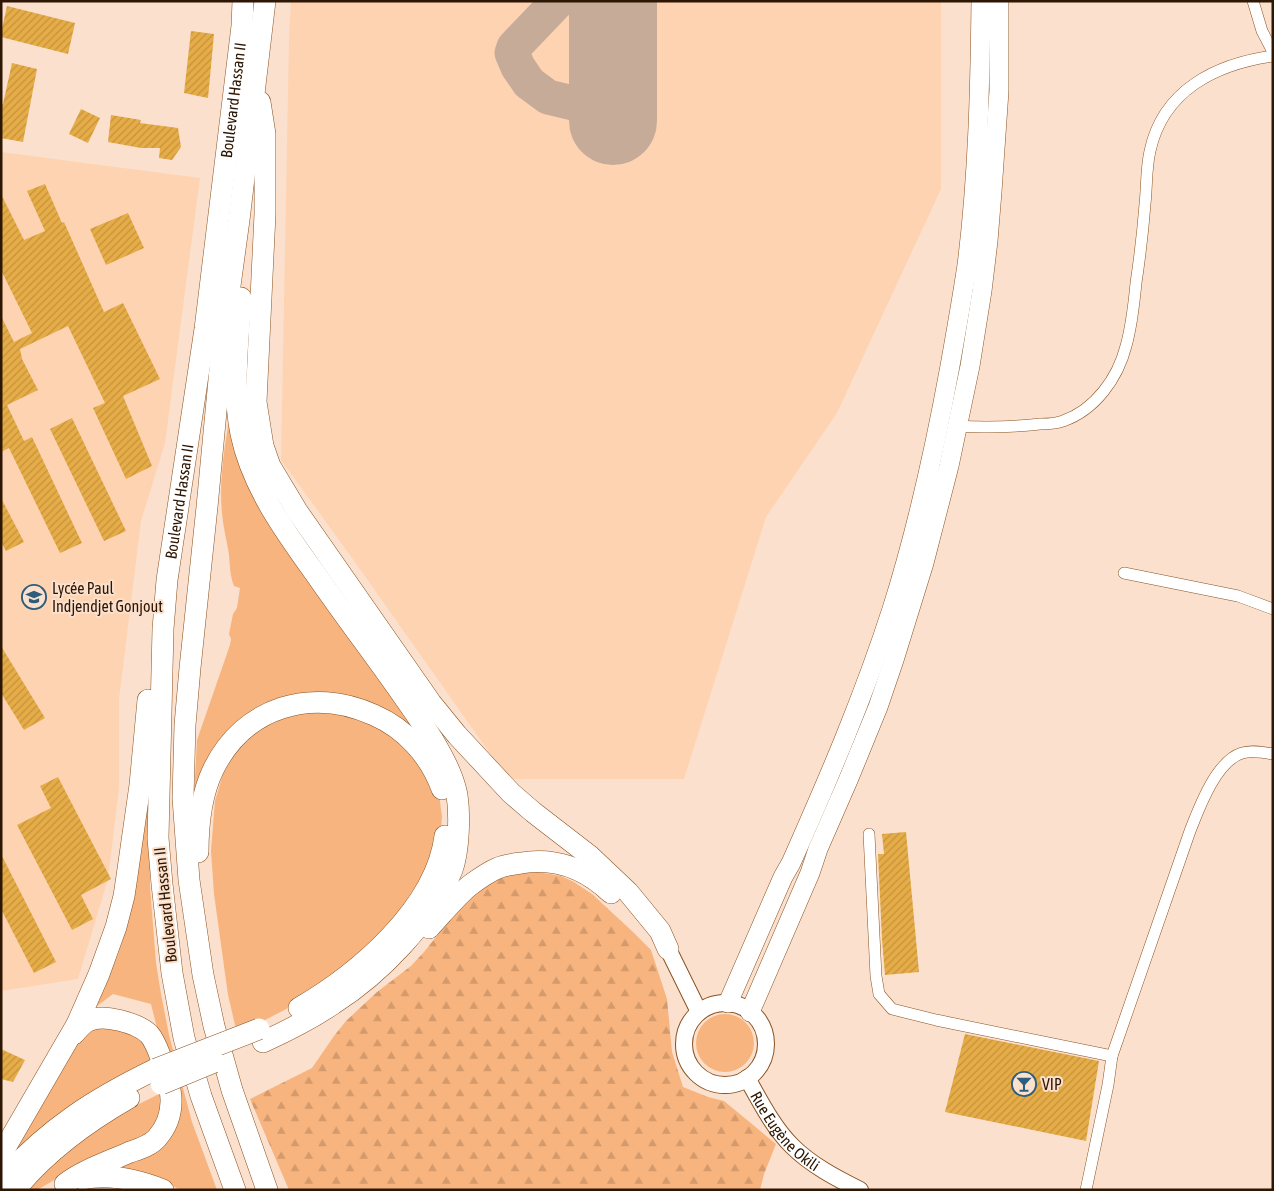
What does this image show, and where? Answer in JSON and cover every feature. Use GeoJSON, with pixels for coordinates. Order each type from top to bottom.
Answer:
{"type":"FeatureCollection","features":[{"type":"Feature","properties":{"kind":"highway","name":"Boulevard Hassan II"},"geometry":{"type":"LineString","coordinates":[[235,1190],[201,1096],[184,1038],[172,973],[158,838],[163,629],[167,580],[206,329],[242,26],[243,1]]}},
{"type":"Feature","properties":{"kind":"highway","name":"Boulevard Hassan II"},"geometry":{"type":"LineString","coordinates":[[265,1],[223,337],[185,726],[183,798],[189,880],[203,975],[226,1073],[267,1190]]}},
{"type":"Feature","properties":{"kind":"highway"},"geometry":{"type":"LineString","coordinates":[[256,79],[265,134],[266,170],[256,402],[263,446],[270,466],[296,511],[431,703],[511,793],[590,856],[628,892],[660,931],[668,949]]}},
{"type":"Feature","properties":{"kind":"highway"},"geometry":{"type":"LineString","coordinates":[[1,1181],[40,1141],[68,1119],[96,1100],[131,1081],[158,1076],[261,1036],[290,1029],[349,994],[396,952],[422,924],[452,870],[455,860],[459,823],[457,795],[442,754],[302,556],[272,509],[249,463],[240,432],[237,403],[244,248],[239,220]]}},
{"type":"Feature","properties":{"kind":"highway"},"geometry":{"type":"LineString","coordinates":[[1,1155],[82,1014],[116,927],[127,876],[143,767],[152,664],[155,646],[163,629]]}},
{"type":"Feature","properties":{"kind":"highway"},"geometry":{"type":"LineString","coordinates":[[202,964],[205,935],[198,851],[200,817],[205,793],[213,770],[225,750],[250,725],[269,713],[293,704],[312,702],[333,703],[355,707],[377,716],[400,730],[426,758],[438,778],[446,815],[441,857],[425,890],[391,936],[344,978],[289,1014],[261,1036]]}},
{"type":"Feature","properties":{"kind":"highway"},"geometry":{"type":"LineString","coordinates":[[396,952],[429,928],[464,891],[481,878],[498,868],[526,862],[561,864],[592,877],[623,904],[640,924],[668,949]]}},
{"type":"Feature","properties":{"kind":"highway"},"geometry":{"type":"LineString","coordinates":[[59,1187],[86,1172],[153,1142],[167,1121],[171,1100],[164,1069],[156,1046],[150,1035],[145,1032],[127,1022],[99,1018],[87,1021],[76,1030],[67,1042]]}},
{"type":"Feature","properties":{"kind":"highway"},"geometry":{"type":"LineString","coordinates":[[15,1190],[46,1157],[88,1124],[133,1096],[158,1076]]}},
{"type":"Feature","properties":{"kind":"highway"},"geometry":{"type":"LineString","coordinates":[[59,1187],[89,1177],[103,1177],[135,1180],[163,1190]]}},
{"type":"Feature","properties":{"kind":"main road"},"geometry":{"type":"LineString","coordinates":[[728,1003],[848,730],[875,660],[891,611],[918,515],[941,416],[966,266],[979,116],[980,1]]}},
{"type":"Feature","properties":{"kind":"main road"},"geometry":{"type":"LineString","coordinates":[[750,1012],[810,873],[818,849],[878,707],[910,612],[931,539],[957,426],[982,291],[993,182],[999,90],[999,1]]}},
{"type":"Feature","properties":{"kind":"main road"},"geometry":{"type":"LineString","coordinates":[[668,949],[699,1012]]}},
{"type":"Feature","properties":{"kind":"main road"},"geometry":{"type":"LineString","coordinates":[[728,1003],[740,1006],[759,1021],[764,1033],[766,1046],[763,1059],[757,1070],[747,1078],[735,1083],[723,1084],[711,1082],[700,1076],[691,1067],[686,1056],[684,1044],[686,1032],[691,1021],[699,1012],[713,1005],[728,1003]]}},
{"type":"Feature","properties":{"kind":"main road","name":"Rue Eugène Okili"},"geometry":{"type":"LineString","coordinates":[[747,1078],[776,1128],[791,1146],[824,1170],[860,1190]]}},
{"type":"Feature","properties":{"kind":"street"},"geometry":{"type":"LineString","coordinates":[[1253,1],[1262,30],[1273,52]]}},
{"type":"Feature","properties":{"kind":"street"},"geometry":{"type":"LineString","coordinates":[[957,426],[982,428],[1061,422],[1084,410],[1106,388],[1126,348],[1141,247],[1150,152],[1156,130],[1166,112],[1191,86],[1224,68],[1273,56]]}},
{"type":"Feature","properties":{"kind":"street"},"geometry":{"type":"LineString","coordinates":[[1124,573],[1238,596],[1273,609]]}},
{"type":"Feature","properties":{"kind":"street"},"geometry":{"type":"LineString","coordinates":[[1086,1190],[1108,1085],[1112,1056],[1190,831],[1211,784],[1226,762],[1242,753],[1261,752],[1273,754]]}},
{"type":"Feature","properties":{"kind":"street"},"geometry":{"type":"LineString","coordinates":[[869,834],[876,976],[879,994],[892,1009],[936,1020],[1112,1056]]}},
{"type":"Feature","properties":{"kind":"shaded area"},"geometry":{"type":"Polygon","coordinates":[[[291,1],[941,1],[941,189],[837,413],[766,517],[684,779],[508,779],[281,460],[291,1]]]}},
{"type":"Feature","properties":{"kind":"shaded area"},"geometry":{"type":"Polygon","coordinates":[[[1,152],[200,178],[165,443],[141,521],[119,699],[119,788],[108,879],[78,979],[1,991],[1,152]]]}},
{"type":"Feature","properties":{"kind":"green space"},"geometry":{"type":"Polygon","coordinates":[[[229,420],[423,737],[348,696],[324,692],[303,693],[285,699],[194,798],[197,740],[230,645],[231,639],[229,634],[233,614],[237,608],[240,588],[234,586],[230,571],[221,501],[222,467],[229,420]]]}},
{"type":"Feature","properties":{"kind":"green space"},"geometry":{"type":"Polygon","coordinates":[[[325,708],[393,728],[439,794],[442,817],[440,840],[434,858],[384,934],[294,1005],[265,1020],[236,1029],[228,995],[214,894],[211,851],[215,801],[223,774],[236,751],[269,722],[325,708]]]}},
{"type":"Feature","properties":{"kind":"green space"},"geometry":{"type":"Polygon","coordinates":[[[150,783],[150,887],[156,963],[161,994],[169,1035],[192,1122],[217,1190],[181,1190],[149,1175],[108,1169],[166,1136],[157,1028],[151,1004],[113,994],[93,1009],[118,954],[129,916],[140,859],[150,783]]]}},
{"type":"Feature","properties":{"kind":"green space"},"geometry":{"type":"Polygon","coordinates":[[[538,872],[561,876],[592,894],[651,950],[667,999],[672,1052],[683,1087],[724,1101],[776,1144],[760,1190],[289,1190],[250,1099],[312,1068],[346,1021],[377,992],[411,966],[470,898],[494,880],[520,873],[538,872]]]}},
{"type":"Feature","properties":{"kind":"green space"},"geometry":{"type":"Polygon","coordinates":[[[725,1014],[736,1016],[749,1027],[754,1043],[752,1054],[741,1067],[725,1072],[714,1070],[701,1059],[696,1043],[698,1032],[709,1019],[725,1014]]]}},
{"type":"Feature","properties":{"kind":"green space"},"geometry":{"type":"Polygon","coordinates":[[[86,1027],[130,1029],[158,1059],[1,1170],[86,1027]]]}},
{"type":"Feature","properties":{"kind":"green space"},"geometry":{"type":"Polygon","coordinates":[[[165,1091],[166,1101],[153,1133],[68,1172],[37,1190],[27,1190],[68,1150],[127,1110],[165,1091]]]}},
{"type":"Feature","properties":{"kind":"building"},"geometry":{"type":"Polygon","coordinates":[[[7,6],[75,23],[68,54],[1,37],[7,6]]]}},
{"type":"Feature","properties":{"kind":"building"},"geometry":{"type":"Polygon","coordinates":[[[191,31],[214,34],[208,98],[184,93],[191,31]]]}},
{"type":"Feature","properties":{"kind":"building"},"geometry":{"type":"Polygon","coordinates":[[[12,63],[37,69],[23,142],[1,138],[1,104],[3,104],[12,63]]]}},
{"type":"Feature","properties":{"kind":"building"},"geometry":{"type":"Polygon","coordinates":[[[81,109],[100,118],[88,143],[69,134],[81,109]]]}},
{"type":"Feature","properties":{"kind":"building"},"geometry":{"type":"Polygon","coordinates":[[[111,115],[141,120],[140,123],[178,128],[181,147],[172,160],[159,158],[160,148],[141,148],[108,142],[111,115]]]}},
{"type":"Feature","properties":{"kind":"building"},"geometry":{"type":"Polygon","coordinates":[[[45,184],[104,312],[123,303],[160,379],[123,396],[152,466],[126,479],[93,408],[105,403],[68,326],[20,349],[22,359],[38,390],[7,405],[24,441],[32,437],[82,543],[60,553],[9,448],[1,452],[1,316],[14,342],[32,333],[1,270],[1,194],[24,240],[45,231],[27,191],[45,184]]]}},
{"type":"Feature","properties":{"kind":"building"},"geometry":{"type":"Polygon","coordinates":[[[128,213],[144,248],[106,265],[90,229],[128,213]]]}},
{"type":"Feature","properties":{"kind":"building"},"geometry":{"type":"Polygon","coordinates":[[[72,418],[126,531],[104,541],[50,429],[72,418]]]}},
{"type":"Feature","properties":{"kind":"building"},"geometry":{"type":"Polygon","coordinates":[[[1,498],[24,542],[6,551],[1,542],[1,498]]]}},
{"type":"Feature","properties":{"kind":"building"},"geometry":{"type":"Polygon","coordinates":[[[1,646],[45,718],[24,730],[1,693],[1,646]]]}},
{"type":"Feature","properties":{"kind":"building"},"geometry":{"type":"Polygon","coordinates":[[[58,777],[111,879],[81,895],[93,919],[72,930],[17,825],[51,808],[40,786],[58,777]]]}},
{"type":"Feature","properties":{"kind":"building"},"geometry":{"type":"Polygon","coordinates":[[[906,832],[919,972],[885,975],[878,854],[884,854],[882,834],[906,832]]]}},
{"type":"Feature","properties":{"kind":"building"},"geometry":{"type":"Polygon","coordinates":[[[1,854],[56,962],[34,973],[1,909],[1,854]]]}},
{"type":"Feature","properties":{"kind":"building","name":"VIP"},"geometry":{"type":"Polygon","coordinates":[[[965,1034],[1099,1061],[1086,1141],[945,1112],[965,1034]]]}},
{"type":"Feature","properties":{"kind":"building"},"geometry":{"type":"Polygon","coordinates":[[[1,1049],[25,1060],[13,1082],[1,1079],[1,1049]]]}},
{"type":"Feature","properties":{"kind":"taxiway"},"geometry":{"type":"LineString","coordinates":[[558,1],[514,47],[512,53],[518,67],[529,83],[548,97],[573,103],[596,100],[613,89],[627,74],[636,51],[638,31],[632,14],[624,1]]}},
{"type":"Feature","properties":{"kind":"runway"},"geometry":{"type":"LineString","coordinates":[[613,1],[613,121]]}},
{"type":"Feature","properties":{"kind":"place","name":"Lycée Paul Indjendjet Gonjout"},"geometry":{"type":"Point","coordinates":[34,597]}},
{"type":"Feature","properties":{"kind":"place","name":"VIP"},"geometry":{"type":"Point","coordinates":[1024,1084]}}]}
